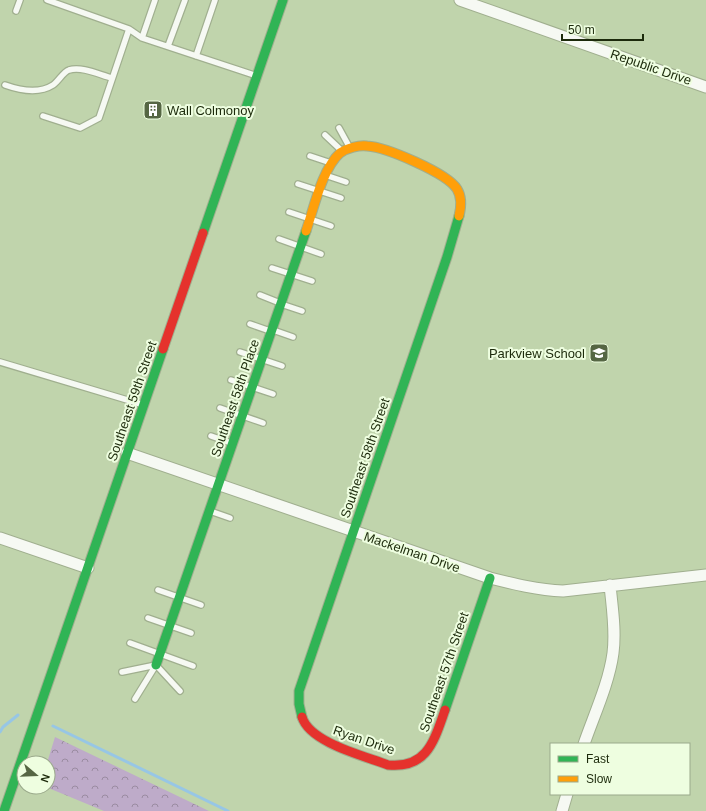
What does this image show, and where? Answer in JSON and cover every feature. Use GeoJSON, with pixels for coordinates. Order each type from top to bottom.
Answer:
{"type":"FeatureCollection","features":[{"type":"Feature","properties":{"kind":"street","name":"Southeast 59th Street"},"geometry":{"type":"LineString","coordinates":[[4,811],[283,0]]}},
{"type":"Feature","properties":{"kind":"street","name":"Republic Drive"},"geometry":{"type":"LineString","coordinates":[[460,0],[706,87]]}},
{"type":"Feature","properties":{"kind":"street","name":"Southeast 58th Street"},"geometry":{"type":"LineString","coordinates":[[313,732],[303,720],[299,704],[299,691],[447,257],[457,225],[460,204],[457,189],[433,170],[367,146],[346,150]]}},
{"type":"Feature","properties":{"kind":"street","name":"Southeast 58th Place"},"geometry":{"type":"LineString","coordinates":[[156,665],[325,175],[331,164],[346,150]]}},
{"type":"Feature","properties":{"kind":"street","name":"Mackelman Drive"},"geometry":{"type":"LineString","coordinates":[[127,453],[218,486],[490,578],[543,590],[563,590],[706,575]]}},
{"type":"Feature","properties":{"kind":"street"},"geometry":{"type":"LineString","coordinates":[[0,538],[88,568]]}},
{"type":"Feature","properties":{"kind":"street","name":"Southeast 57th Street"},"geometry":{"type":"LineString","coordinates":[[409,764],[427,752],[434,741],[490,578]]}},
{"type":"Feature","properties":{"kind":"street"},"geometry":{"type":"LineString","coordinates":[[584,743],[608,675],[613,652],[613,617],[610,585]]}},
{"type":"Feature","properties":{"kind":"street","name":"Ryan Drive"},"geometry":{"type":"LineString","coordinates":[[313,732],[326,742],[388,764],[409,764]]}},
{"type":"Feature","properties":{"kind":"street"},"geometry":{"type":"LineString","coordinates":[[562,811],[567,795]]}},
{"type":"Feature","properties":{"kind":"lane"},"geometry":{"type":"LineString","coordinates":[[16,11],[20,0]]}},
{"type":"Feature","properties":{"kind":"lane"},"geometry":{"type":"LineString","coordinates":[[47,0],[129,29],[142,38],[257,76]]}},
{"type":"Feature","properties":{"kind":"lane"},"geometry":{"type":"LineString","coordinates":[[142,38],[155,0]]}},
{"type":"Feature","properties":{"kind":"lane"},"geometry":{"type":"LineString","coordinates":[[168,46],[185,0]]}},
{"type":"Feature","properties":{"kind":"lane"},"geometry":{"type":"LineString","coordinates":[[196,56],[215,0]]}},
{"type":"Feature","properties":{"kind":"lane"},"geometry":{"type":"LineString","coordinates":[[43,116],[80,128],[98,118],[129,29]]}},
{"type":"Feature","properties":{"kind":"lane"},"geometry":{"type":"LineString","coordinates":[[4,85],[19,90],[43,89],[54,84],[68,70],[77,68],[112,78]]}},
{"type":"Feature","properties":{"kind":"lane"},"geometry":{"type":"LineString","coordinates":[[340,128],[346,150]]}},
{"type":"Feature","properties":{"kind":"lane"},"geometry":{"type":"LineString","coordinates":[[325,135],[346,150]]}},
{"type":"Feature","properties":{"kind":"lane"},"geometry":{"type":"LineString","coordinates":[[310,156],[331,164]]}},
{"type":"Feature","properties":{"kind":"lane"},"geometry":{"type":"LineString","coordinates":[[325,175],[346,182]]}},
{"type":"Feature","properties":{"kind":"lane"},"geometry":{"type":"LineString","coordinates":[[298,184],[341,198]]}},
{"type":"Feature","properties":{"kind":"lane"},"geometry":{"type":"LineString","coordinates":[[289,212],[331,226]]}},
{"type":"Feature","properties":{"kind":"lane"},"geometry":{"type":"LineString","coordinates":[[279,239],[321,254]]}},
{"type":"Feature","properties":{"kind":"lane"},"geometry":{"type":"LineString","coordinates":[[272,268],[312,282]]}},
{"type":"Feature","properties":{"kind":"lane"},"geometry":{"type":"LineString","coordinates":[[260,295],[302,311]]}},
{"type":"Feature","properties":{"kind":"lane"},"geometry":{"type":"LineString","coordinates":[[250,324],[293,337]]}},
{"type":"Feature","properties":{"kind":"lane"},"geometry":{"type":"LineString","coordinates":[[240,352],[282,366]]}},
{"type":"Feature","properties":{"kind":"lane"},"geometry":{"type":"LineString","coordinates":[[0,362],[144,405]]}},
{"type":"Feature","properties":{"kind":"lane"},"geometry":{"type":"LineString","coordinates":[[231,380],[273,394]]}},
{"type":"Feature","properties":{"kind":"lane"},"geometry":{"type":"LineString","coordinates":[[220,408],[264,423]]}},
{"type":"Feature","properties":{"kind":"lane"},"geometry":{"type":"LineString","coordinates":[[211,436],[233,443]]}},
{"type":"Feature","properties":{"kind":"lane"},"geometry":{"type":"LineString","coordinates":[[210,511],[230,518]]}},
{"type":"Feature","properties":{"kind":"lane"},"geometry":{"type":"LineString","coordinates":[[158,590],[201,605]]}},
{"type":"Feature","properties":{"kind":"lane"},"geometry":{"type":"LineString","coordinates":[[148,618],[191,633]]}},
{"type":"Feature","properties":{"kind":"lane"},"geometry":{"type":"LineString","coordinates":[[130,644],[193,666]]}},
{"type":"Feature","properties":{"kind":"lane"},"geometry":{"type":"LineString","coordinates":[[122,672],[156,665]]}},
{"type":"Feature","properties":{"kind":"lane"},"geometry":{"type":"LineString","coordinates":[[156,665],[180,691]]}},
{"type":"Feature","properties":{"kind":"lane"},"geometry":{"type":"LineString","coordinates":[[135,698],[156,665]]}},
{"type":"Feature","properties":{"kind":"green space"},"geometry":{"type":"Polygon","coordinates":[[[55,737],[209,811],[104,811],[56,791],[56,755],[49,755],[55,737]]]}},
{"type":"Feature","properties":{"kind":"waterway"},"geometry":{"type":"LineString","coordinates":[[0,732],[3,727],[18,715]]}},
{"type":"Feature","properties":{"kind":"waterway"},"geometry":{"type":"LineString","coordinates":[[53,726],[228,811]]}},
{"type":"Feature","properties":{"kind":"traffic: fast"},"geometry":{"type":"LineString","coordinates":[[203,233],[283,0]]}},
{"type":"Feature","properties":{"kind":"traffic: fast"},"geometry":{"type":"LineString","coordinates":[[302,717],[299,704],[299,691],[447,257],[459,216]]}},
{"type":"Feature","properties":{"kind":"traffic: fast"},"geometry":{"type":"LineString","coordinates":[[156,665],[306,231]]}},
{"type":"Feature","properties":{"kind":"traffic: fast"},"geometry":{"type":"LineString","coordinates":[[4,811],[163,349]]}},
{"type":"Feature","properties":{"kind":"traffic: fast"},"geometry":{"type":"LineString","coordinates":[[445,710],[490,578]]}},
{"type":"Feature","properties":{"kind":"traffic: slow"},"geometry":{"type":"LineString","coordinates":[[306,231],[319,189],[328,169],[340,153],[350,148],[360,146],[376,147],[401,156],[429,169],[451,183],[460,195],[461,202],[459,216]]}},
{"type":"Feature","properties":{"kind":"traffic: jam"},"geometry":{"type":"LineString","coordinates":[[163,349],[203,233]]}},
{"type":"Feature","properties":{"kind":"traffic: jam"},"geometry":{"type":"LineString","coordinates":[[302,717],[307,726],[316,734],[339,747],[388,765],[401,765],[420,758],[427,751],[437,732],[445,710]]}},
{"type":"Feature","properties":{"kind":"place","name":"Wall Colmonoy"},"geometry":{"type":"Point","coordinates":[153,110]}},
{"type":"Feature","properties":{"kind":"place","name":"Parkview School"},"geometry":{"type":"Point","coordinates":[599,353]}}]}
